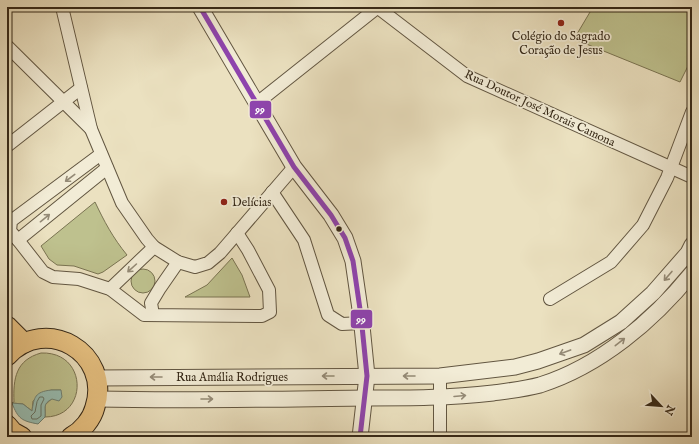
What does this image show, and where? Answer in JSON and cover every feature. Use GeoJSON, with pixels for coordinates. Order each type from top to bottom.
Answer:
{"type":"FeatureCollection","features":[{"type":"Feature","properties":{"kind":"main road"},"geometry":{"type":"LineString","coordinates":[[7,326],[24,343]]}},
{"type":"Feature","properties":{"kind":"main road"},"geometry":{"type":"LineString","coordinates":[[7,356],[12,350],[24,343],[38,338],[54,338],[69,343],[81,351],[91,363],[99,388],[98,399],[93,414],[85,426],[72,437]]}},
{"type":"Feature","properties":{"kind":"main road"},"geometry":{"type":"LineString","coordinates":[[7,425],[13,432],[22,437]]}},
{"type":"Feature","properties":{"kind":"street"},"geometry":{"type":"LineString","coordinates":[[62,7],[91,130],[122,202],[154,247],[178,262],[195,267],[208,263],[220,253],[294,167]]}},
{"type":"Feature","properties":{"kind":"street"},"geometry":{"type":"LineString","coordinates":[[200,7],[294,167],[331,215],[345,238],[353,261],[362,323],[367,376],[360,437]]}},
{"type":"Feature","properties":{"kind":"street"},"geometry":{"type":"LineString","coordinates":[[257,103],[377,7]]}},
{"type":"Feature","properties":{"kind":"street","name":"Rua Doutor José Morais Camona"},"geometry":{"type":"LineString","coordinates":[[377,7],[467,76],[692,177]]}},
{"type":"Feature","properties":{"kind":"street"},"geometry":{"type":"LineString","coordinates":[[7,46],[91,130]]}},
{"type":"Feature","properties":{"kind":"street"},"geometry":{"type":"LineString","coordinates":[[7,146],[81,88]]}},
{"type":"Feature","properties":{"kind":"street"},"geometry":{"type":"LineString","coordinates":[[550,299],[611,262],[643,225],[667,178],[692,112]]}},
{"type":"Feature","properties":{"kind":"street"},"geometry":{"type":"LineString","coordinates":[[101,154],[11,221],[10,231],[43,272],[53,277],[79,279],[110,289],[144,315],[262,316],[270,312],[269,290],[237,233]]}},
{"type":"Feature","properties":{"kind":"street"},"geometry":{"type":"LineString","coordinates":[[18,240],[107,168]]}},
{"type":"Feature","properties":{"kind":"street"},"geometry":{"type":"LineString","coordinates":[[272,192],[304,240],[328,315],[342,324],[362,323]]}},
{"type":"Feature","properties":{"kind":"street","name":"Rua Amália Rodrigues"},"geometry":{"type":"LineString","coordinates":[[97,378],[440,376],[515,367],[538,361],[584,345],[621,322],[653,293],[688,253],[692,245]]}},
{"type":"Feature","properties":{"kind":"street"},"geometry":{"type":"LineString","coordinates":[[110,289],[154,247]]}},
{"type":"Feature","properties":{"kind":"street"},"geometry":{"type":"LineString","coordinates":[[153,315],[151,303],[178,262]]}},
{"type":"Feature","properties":{"kind":"street","name":"Rua Amália Rodrigues"},"geometry":{"type":"LineString","coordinates":[[98,399],[441,398],[509,391],[540,384],[574,371],[609,351],[644,324],[675,294],[692,273]]}},
{"type":"Feature","properties":{"kind":"street"},"geometry":{"type":"LineString","coordinates":[[440,376],[440,437]]}},
{"type":"Feature","properties":{"kind":"street"},"geometry":{"type":"LineString","coordinates":[[365,398],[371,437]]}},
{"type":"Feature","properties":{"kind":"green space"},"geometry":{"type":"Polygon","coordinates":[[[593,7],[692,7],[692,58],[680,82],[574,39],[593,7]]]}},
{"type":"Feature","properties":{"kind":"green space"},"geometry":{"type":"Polygon","coordinates":[[[95,202],[109,229],[127,255],[98,274],[74,266],[57,265],[49,259],[41,246],[95,202]]]}},
{"type":"Feature","properties":{"kind":"green space"},"geometry":{"type":"Polygon","coordinates":[[[232,258],[242,275],[250,297],[185,297],[207,285],[232,258]]]}},
{"type":"Feature","properties":{"kind":"green space"},"geometry":{"type":"Polygon","coordinates":[[[143,269],[151,273],[155,281],[151,289],[143,293],[135,289],[131,281],[135,273],[143,269]]]}},
{"type":"Feature","properties":{"kind":"green space"},"geometry":{"type":"Polygon","coordinates":[[[41,353],[56,355],[68,362],[75,372],[77,384],[75,396],[70,407],[59,414],[45,417],[45,405],[61,390],[51,390],[33,401],[32,411],[23,404],[12,403],[14,402],[14,385],[21,365],[26,360],[41,353]]]}},
{"type":"Feature","properties":{"kind":"water"},"geometry":{"type":"Polygon","coordinates":[[[61,390],[62,397],[59,401],[52,399],[47,403],[45,406],[45,417],[38,424],[24,420],[16,413],[12,403],[23,404],[32,411],[36,396],[42,392],[61,390]]]}},
{"type":"Feature","properties":{"kind":"transit line","name":"99"},"geometry":{"type":"LineString","coordinates":[[200,7],[294,167],[331,215],[345,238],[353,261],[361,316],[367,376],[360,437]]}},
{"type":"Feature","properties":{"kind":"place","name":"Colégio do Sagrado Coração de Jesus"},"geometry":{"type":"Point","coordinates":[561,23]}},
{"type":"Feature","properties":{"kind":"place","name":"Delícias"},"geometry":{"type":"Point","coordinates":[224,202]}}]}
